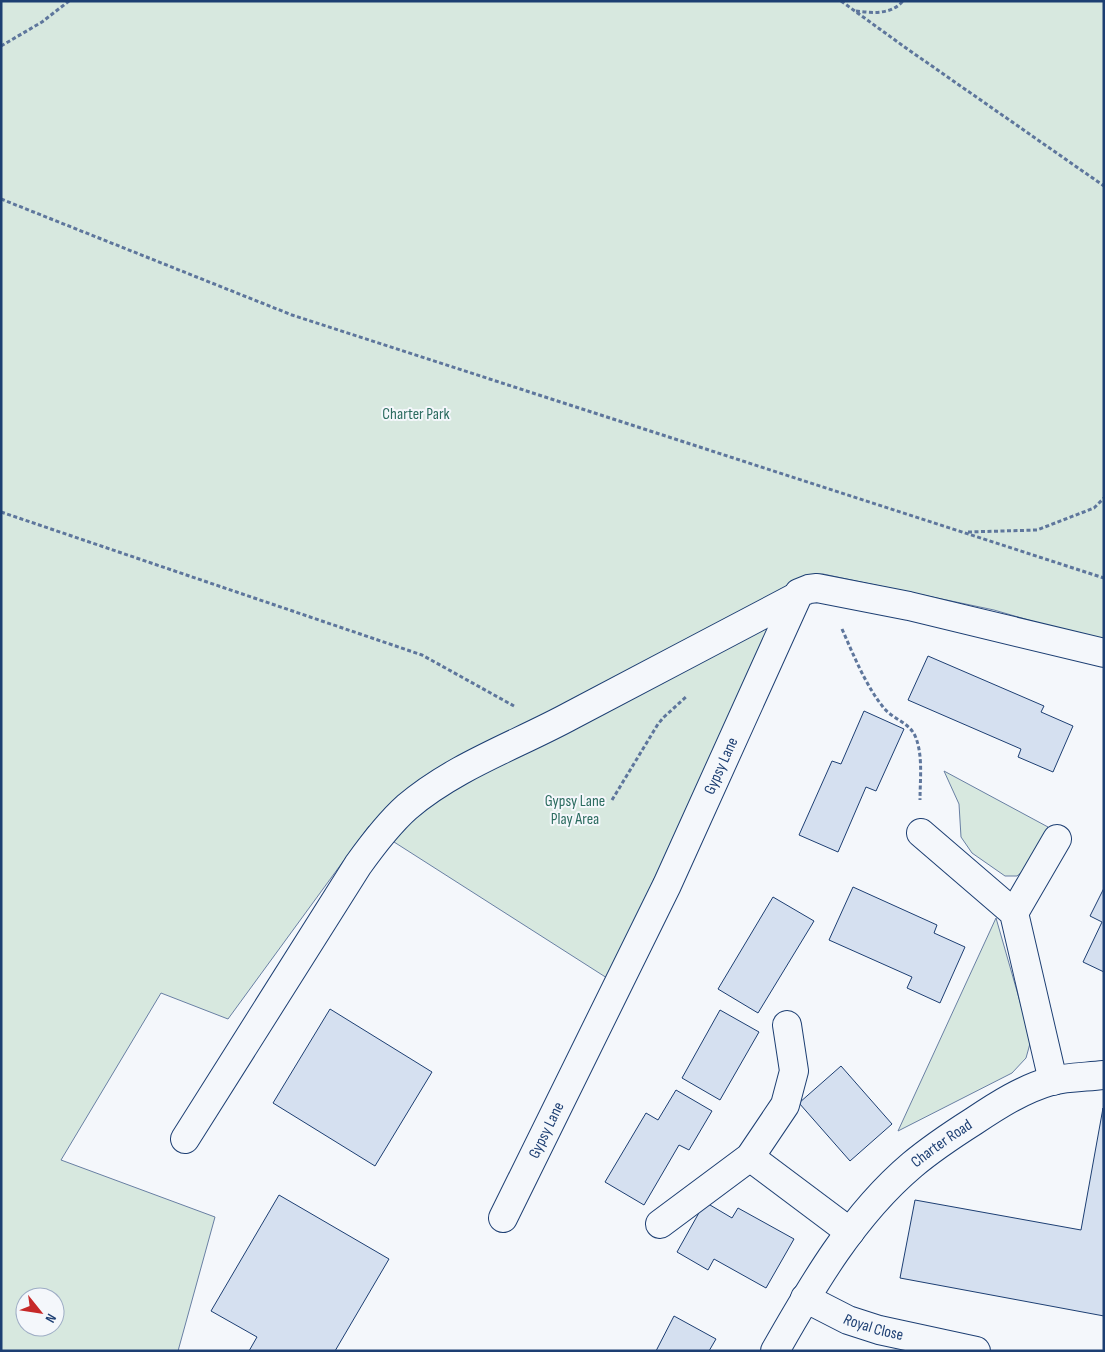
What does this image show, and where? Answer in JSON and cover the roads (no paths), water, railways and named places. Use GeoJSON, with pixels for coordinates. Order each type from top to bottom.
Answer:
{"type":"FeatureCollection","features":[{"type":"Feature","properties":{"kind":"street"},"geometry":{"type":"LineString","coordinates":[[185,1139],[358,865],[375,842],[391,823],[421,796],[444,780],[495,752],[550,727],[796,597],[799,593],[809,588],[822,588],[909,606],[1104,653]]}},
{"type":"Feature","properties":{"kind":"street","name":"Gypsy Lane"},"geometry":{"type":"LineString","coordinates":[[503,1218],[667,885],[785,626],[796,597]]}},
{"type":"Feature","properties":{"kind":"street"},"geometry":{"type":"LineString","coordinates":[[921,833],[1014,914],[1053,1081]]}},
{"type":"Feature","properties":{"kind":"street"},"geometry":{"type":"LineString","coordinates":[[1014,914],[1058,840]]}},
{"type":"Feature","properties":{"kind":"street"},"geometry":{"type":"LineString","coordinates":[[660,1224],[750,1157],[785,1105],[794,1071],[787,1026]]}},
{"type":"Feature","properties":{"kind":"street","name":"Charter Road"},"geometry":{"type":"LineString","coordinates":[[776,1351],[805,1298],[850,1232],[890,1185],[911,1166],[934,1148],[1009,1100],[1034,1087],[1053,1081],[1104,1075]]}},
{"type":"Feature","properties":{"kind":"street"},"geometry":{"type":"LineString","coordinates":[[750,1157],[850,1232]]}},
{"type":"Feature","properties":{"kind":"street","name":"Royal Close"},"geometry":{"type":"LineString","coordinates":[[805,1298],[848,1320],[872,1328],[976,1351]]}},
{"type":"Feature","properties":{"kind":"park label","name":"Charter Park"},"geometry":{"type":"Point","coordinates":[416,414]}},
{"type":"Feature","properties":{"kind":"park label","name":"Gypsy Lane Play Area"},"geometry":{"type":"Point","coordinates":[575,810]}}]}
